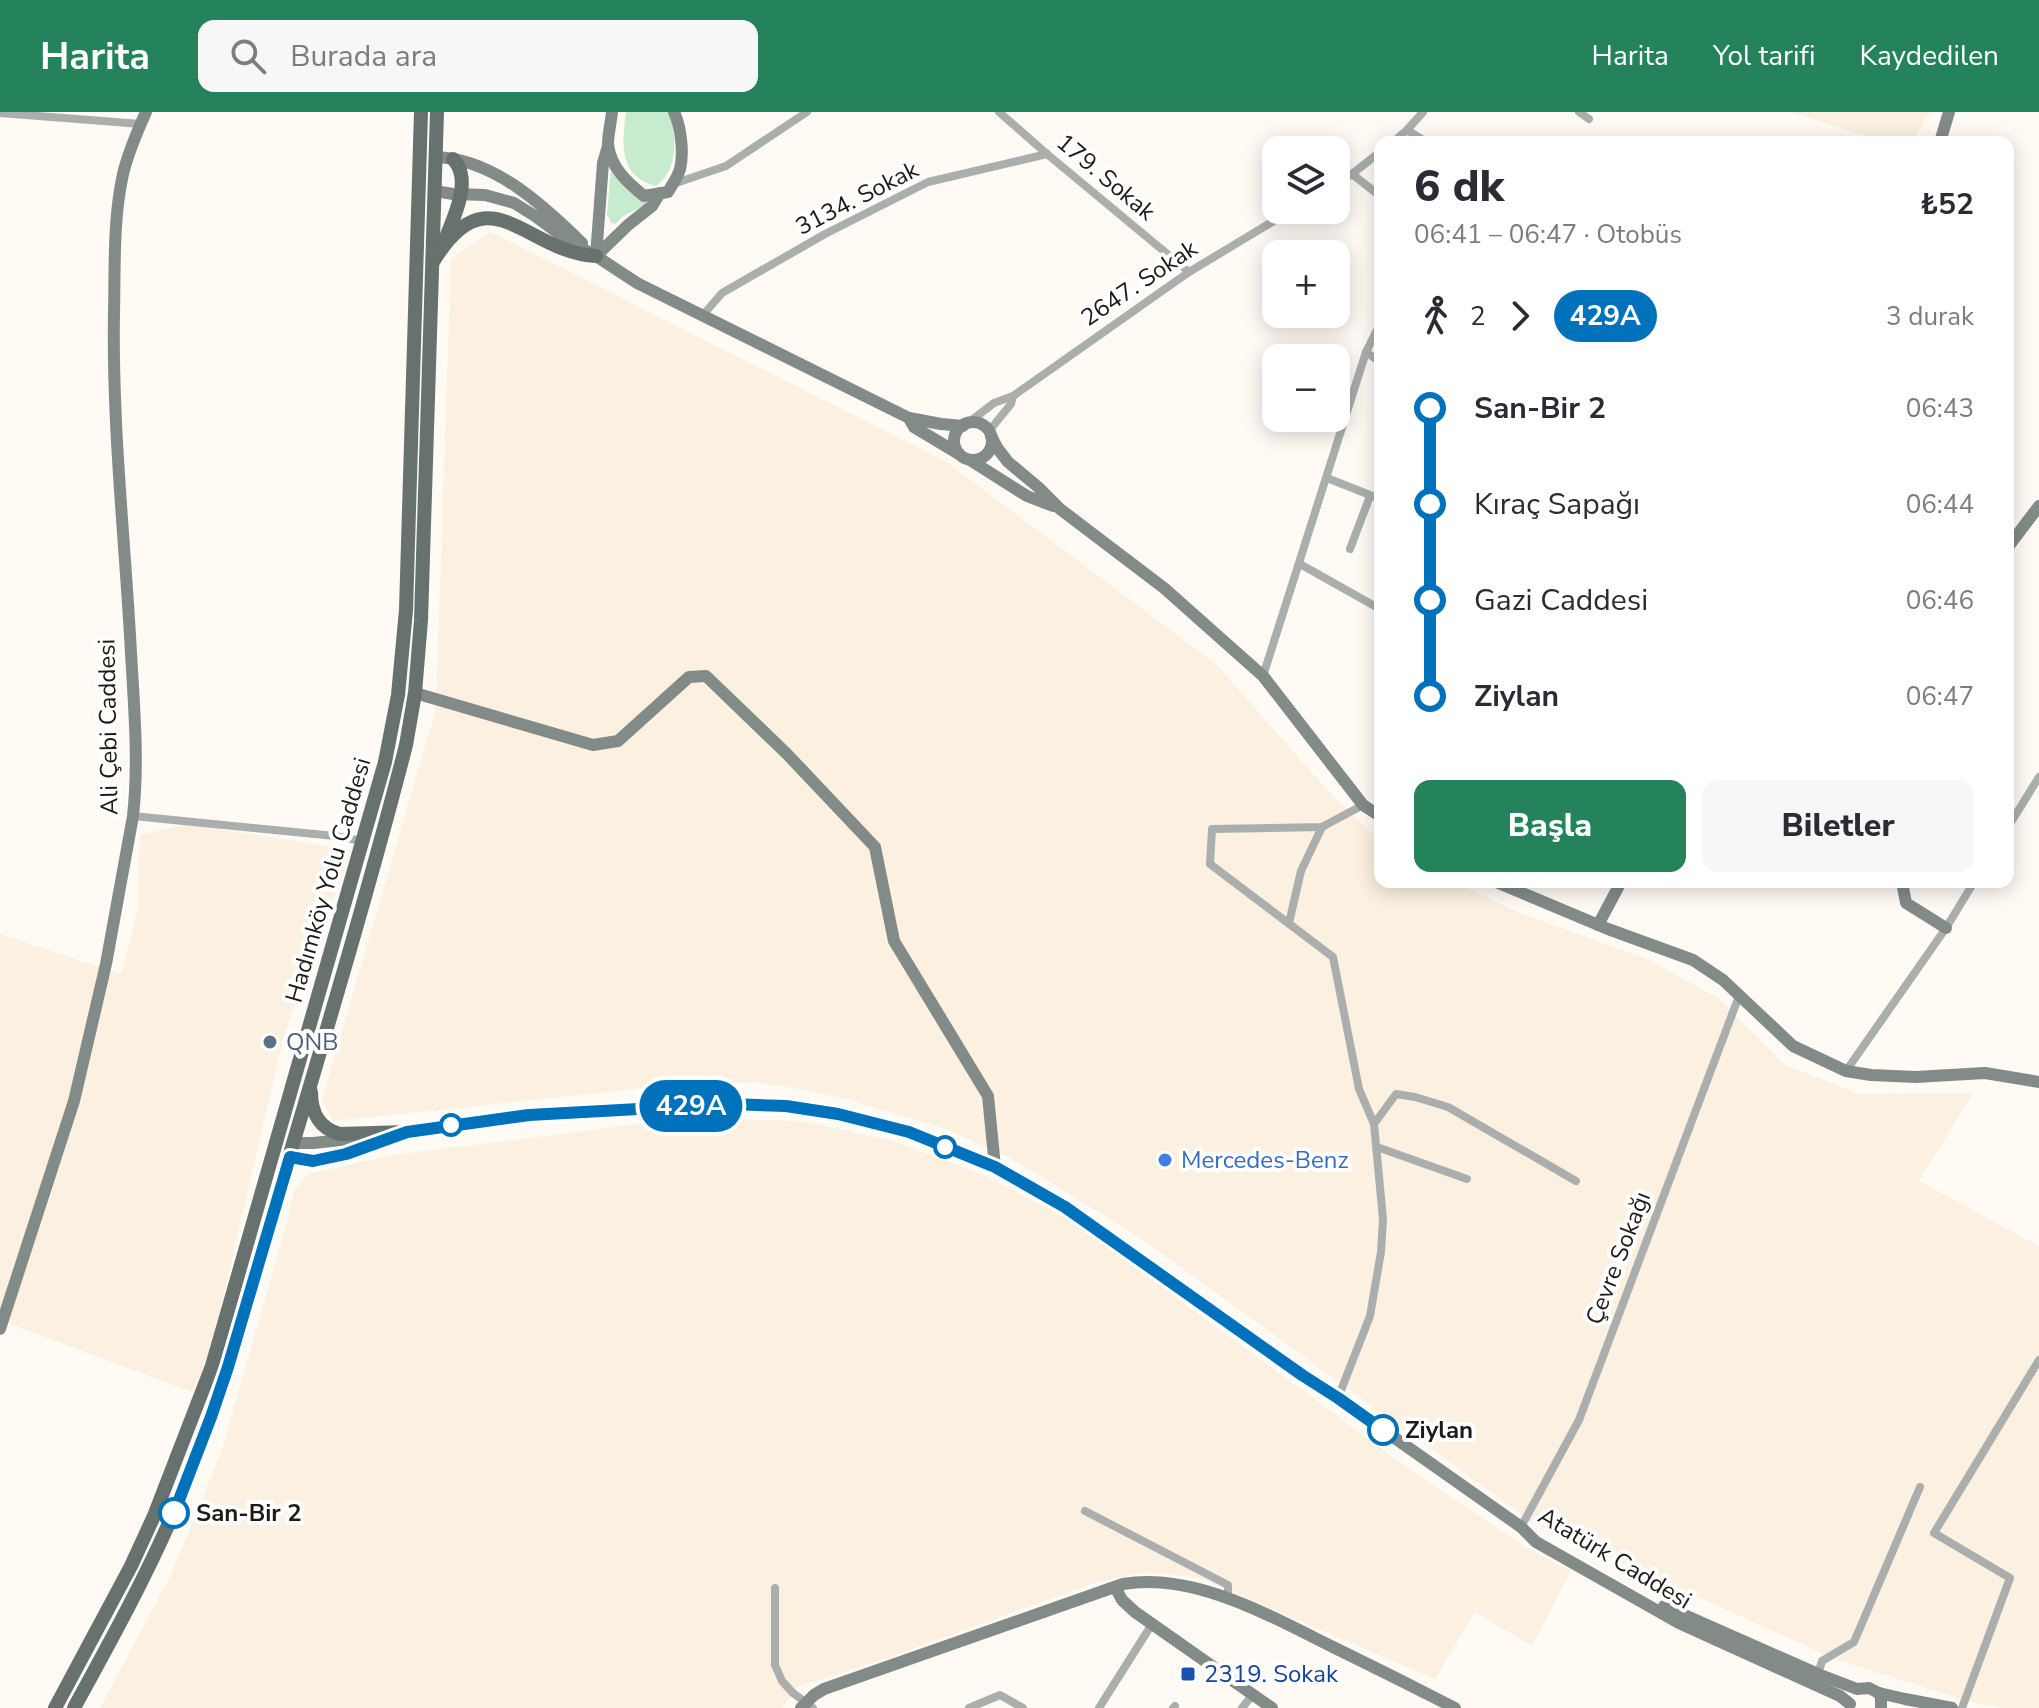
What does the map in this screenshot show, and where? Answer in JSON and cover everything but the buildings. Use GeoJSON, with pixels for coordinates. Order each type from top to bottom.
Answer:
{"type":"FeatureCollection","features":[{"type":"Feature","properties":{"kind":"main road","name":"Hadımköy Yolu Caddesi"},"geometry":{"type":"LineString","coordinates":[[74,1708],[153,1557],[190,1473],[242,1325],[286,1147],[301,1057],[391,736],[406,610],[421,112]]}},
{"type":"Feature","properties":{"kind":"main road","name":"Hadımköy Yolu Caddesi"},"geometry":{"type":"LineString","coordinates":[[55,1708],[131,1566],[168,1484],[217,1351],[311,1082],[406,745],[415,693],[422,606],[437,112]]}},
{"type":"Feature","properties":{"kind":"main road"},"geometry":{"type":"LineString","coordinates":[[596,256],[603,163],[612,112]]}},
{"type":"Feature","properties":{"kind":"main road"},"geometry":{"type":"LineString","coordinates":[[1942,136],[1949,112]]}},
{"type":"Feature","properties":{"kind":"main road"},"geometry":{"type":"LineString","coordinates":[[608,146],[617,169],[644,196],[668,192],[680,170],[678,115]]}},
{"type":"Feature","properties":{"kind":"main road","name":"Ali Çebi Caddesi"},"geometry":{"type":"LineString","coordinates":[[0,1329],[74,1101],[106,964],[136,792],[114,342],[115,249],[123,174],[144,118]]}},
{"type":"Feature","properties":{"kind":"main road"},"geometry":{"type":"LineString","coordinates":[[596,256],[516,187],[489,172],[453,159],[436,157],[419,167],[424,182],[435,191],[485,195],[514,203],[637,283],[909,418],[941,424],[980,424],[1008,462],[1060,509],[1164,588],[1263,676],[1363,805],[1374,812]]}},
{"type":"Feature","properties":{"kind":"main road"},"geometry":{"type":"LineString","coordinates":[[433,262],[444,244],[460,194],[462,174],[453,159]]}},
{"type":"Feature","properties":{"kind":"main road"},"geometry":{"type":"LineString","coordinates":[[596,256],[652,206],[660,193]]}},
{"type":"Feature","properties":{"kind":"main road"},"geometry":{"type":"LineString","coordinates":[[444,244],[471,220],[492,218],[513,224],[571,252],[596,256]]}},
{"type":"Feature","properties":{"kind":"main road"},"geometry":{"type":"LineString","coordinates":[[909,418],[914,427],[1027,496],[1060,509]]}},
{"type":"Feature","properties":{"kind":"main road"},"geometry":{"type":"LineString","coordinates":[[965,424],[958,430],[954,442],[965,457]]}},
{"type":"Feature","properties":{"kind":"main road"},"geometry":{"type":"LineString","coordinates":[[965,457],[983,457],[988,453],[990,434]]}},
{"type":"Feature","properties":{"kind":"main road"},"geometry":{"type":"LineString","coordinates":[[2014,539],[2039,506]]}},
{"type":"Feature","properties":{"kind":"main road"},"geometry":{"type":"LineString","coordinates":[[415,693],[593,745],[618,741],[689,677],[706,676],[787,754],[875,847],[894,941],[988,1096],[995,1167]]}},
{"type":"Feature","properties":{"kind":"main road"},"geometry":{"type":"LineString","coordinates":[[1510,888],[1693,960],[1723,980],[1793,1046],[1846,1071],[1916,1077],[1985,1073],[2039,1082]]}},
{"type":"Feature","properties":{"kind":"main road"},"geometry":{"type":"LineString","coordinates":[[1598,925],[1618,888]]}},
{"type":"Feature","properties":{"kind":"main road"},"geometry":{"type":"LineString","coordinates":[[1903,888],[1906,903],[1946,928]]}},
{"type":"Feature","properties":{"kind":"main road"},"geometry":{"type":"LineString","coordinates":[[311,1082],[314,1114],[330,1132],[407,1132]]}},
{"type":"Feature","properties":{"kind":"main road","name":"Atatürk Caddesi"},"geometry":{"type":"LineString","coordinates":[[286,1147],[529,1115],[730,1104],[786,1106],[838,1114],[909,1132],[995,1167],[1065,1207],[1521,1528],[1536,1542],[1679,1623],[1840,1696],[1851,1707]]}},
{"type":"Feature","properties":{"kind":"main road"},"geometry":{"type":"LineString","coordinates":[[1521,1528],[1541,1536],[1675,1611],[1818,1674],[1857,1689],[1869,1688],[1879,1693],[1952,1708]]}},
{"type":"Feature","properties":{"kind":"main road"},"geometry":{"type":"LineString","coordinates":[[806,1706],[824,1689],[1115,1587],[1156,1581],[1203,1590],[1228,1599],[1286,1624],[1455,1708]]}},
{"type":"Feature","properties":{"kind":"main road"},"geometry":{"type":"LineString","coordinates":[[1115,1587],[1122,1600],[1152,1624],[1272,1708]]}},
{"type":"Feature","properties":{"kind":"main road"},"geometry":{"type":"LineString","coordinates":[[1851,1707],[1853,1693],[1857,1689]]}},
{"type":"Feature","properties":{"kind":"main road"},"geometry":{"type":"LineString","coordinates":[[1879,1693],[1881,1708]]}},
{"type":"Feature","properties":{"kind":"street"},"geometry":{"type":"LineString","coordinates":[[672,184],[726,166],[807,112]]}},
{"type":"Feature","properties":{"kind":"street","name":"179. Sokak"},"geometry":{"type":"LineString","coordinates":[[999,112],[1189,272]]}},
{"type":"Feature","properties":{"kind":"street"},"geometry":{"type":"LineString","coordinates":[[1400,136],[1423,112]]}},
{"type":"Feature","properties":{"kind":"street"},"geometry":{"type":"LineString","coordinates":[[1579,112],[1589,119]]}},
{"type":"Feature","properties":{"kind":"street"},"geometry":{"type":"LineString","coordinates":[[0,113],[144,118]]}},
{"type":"Feature","properties":{"kind":"street"},"geometry":{"type":"LineString","coordinates":[[1407,130],[1416,136]]}},
{"type":"Feature","properties":{"kind":"street","name":"3134. Sokak"},"geometry":{"type":"LineString","coordinates":[[703,315],[722,293],[825,234],[928,182],[1047,154]]}},
{"type":"Feature","properties":{"kind":"street"},"geometry":{"type":"LineString","coordinates":[[1374,157],[1352,174],[1374,191]]}},
{"type":"Feature","properties":{"kind":"street","name":"2647. Sokak"},"geometry":{"type":"LineString","coordinates":[[1013,396],[1189,272],[1269,224]]}},
{"type":"Feature","properties":{"kind":"street"},"geometry":{"type":"LineString","coordinates":[[1263,676],[1366,352],[1374,336]]}},
{"type":"Feature","properties":{"kind":"street"},"geometry":{"type":"LineString","coordinates":[[1366,352],[1374,358]]}},
{"type":"Feature","properties":{"kind":"street"},"geometry":{"type":"LineString","coordinates":[[965,424],[994,403],[1013,396]]}},
{"type":"Feature","properties":{"kind":"street"},"geometry":{"type":"LineString","coordinates":[[990,434],[1011,404],[1013,396]]}},
{"type":"Feature","properties":{"kind":"street"},"geometry":{"type":"LineString","coordinates":[[1327,478],[1374,497]]}},
{"type":"Feature","properties":{"kind":"street"},"geometry":{"type":"LineString","coordinates":[[1350,549],[1370,496]]}},
{"type":"Feature","properties":{"kind":"street"},"geometry":{"type":"LineString","coordinates":[[1300,564],[1374,606]]}},
{"type":"Feature","properties":{"kind":"street"},"geometry":{"type":"LineString","coordinates":[[2014,817],[2039,777]]}},
{"type":"Feature","properties":{"kind":"street"},"geometry":{"type":"LineString","coordinates":[[1338,1398],[1370,1316],[1381,1252],[1383,1219],[1374,1124],[1359,1089],[1333,957],[1210,864],[1212,829],[1322,827],[1363,805]]}},
{"type":"Feature","properties":{"kind":"street"},"geometry":{"type":"LineString","coordinates":[[133,816],[363,841]]}},
{"type":"Feature","properties":{"kind":"street"},"geometry":{"type":"LineString","coordinates":[[1289,923],[1301,871],[1322,827]]}},
{"type":"Feature","properties":{"kind":"street"},"geometry":{"type":"LineString","coordinates":[[1846,1071],[1970,888]]}},
{"type":"Feature","properties":{"kind":"street","name":"Çevre Sokağı"},"geometry":{"type":"LineString","coordinates":[[1521,1528],[1579,1420],[1739,996]]}},
{"type":"Feature","properties":{"kind":"street"},"geometry":{"type":"LineString","coordinates":[[1374,1124],[1396,1094],[1415,1097],[1448,1107],[1576,1181]]}},
{"type":"Feature","properties":{"kind":"street"},"geometry":{"type":"LineString","coordinates":[[1377,1147],[1467,1179]]}},
{"type":"Feature","properties":{"kind":"street"},"geometry":{"type":"LineString","coordinates":[[1962,1708],[2010,1578],[1934,1533],[2039,1360]]}},
{"type":"Feature","properties":{"kind":"street"},"geometry":{"type":"LineString","coordinates":[[1818,1674],[1822,1661],[1854,1642],[1920,1487]]}},
{"type":"Feature","properties":{"kind":"street"},"geometry":{"type":"LineString","coordinates":[[1085,1511],[1228,1585],[1228,1599]]}},
{"type":"Feature","properties":{"kind":"street"},"geometry":{"type":"LineString","coordinates":[[775,1588],[775,1665],[782,1681],[806,1706]]}},
{"type":"Feature","properties":{"kind":"street"},"geometry":{"type":"LineString","coordinates":[[1099,1708],[1152,1624]]}},
{"type":"Feature","properties":{"kind":"street"},"geometry":{"type":"LineString","coordinates":[[1242,1708],[1253,1694]]}},
{"type":"Feature","properties":{"kind":"street"},"geometry":{"type":"LineString","coordinates":[[969,1708],[1000,1695],[1023,1708]]}},
{"type":"Feature","properties":{"kind":"shaded area"},"geometry":{"type":"Polygon","coordinates":[[[1791,112],[1930,112],[1916,136],[1866,136],[1791,112]]]}},
{"type":"Feature","properties":{"kind":"shaded area"},"geometry":{"type":"Polygon","coordinates":[[[490,232],[945,461],[1217,665],[1328,791],[1374,835],[1374,888],[1467,888],[1518,912],[1649,960],[1718,998],[1785,1065],[1860,1094],[1973,1093],[1919,1181],[2039,1246],[2039,1708],[2002,1708],[1968,1701],[1835,1659],[1532,1522],[1139,1237],[1009,1157],[943,1128],[850,1100],[754,1082],[645,1088],[333,1121],[322,1100],[436,709],[451,259],[490,232]]]}},
{"type":"Feature","properties":{"kind":"shaded area"},"geometry":{"type":"Polygon","coordinates":[[[187,824],[351,850],[284,1035],[210,1354],[192,1392],[0,1320],[0,934],[121,974],[138,908],[140,835],[187,824]]]}},
{"type":"Feature","properties":{"kind":"shaded area"},"geometry":{"type":"Polygon","coordinates":[[[687,1118],[802,1121],[893,1141],[981,1174],[1072,1221],[1408,1468],[1522,1545],[1571,1571],[1532,1646],[1475,1612],[1435,1679],[1200,1578],[1146,1572],[1094,1583],[797,1687],[782,1708],[100,1708],[169,1579],[221,1453],[294,1191],[308,1174],[395,1155],[687,1118]]]}},
{"type":"Feature","properties":{"kind":"green space"},"geometry":{"type":"Polygon","coordinates":[[[626,112],[670,112],[674,152],[669,170],[656,186],[644,182],[629,167],[624,147],[626,112]]]}},
{"type":"Feature","properties":{"kind":"green space"},"geometry":{"type":"Polygon","coordinates":[[[611,166],[640,198],[649,203],[615,224],[611,223],[607,214],[611,166]]]}},
{"type":"Feature","properties":{"kind":"bus line","name":"429A"},"geometry":{"type":"LineString","coordinates":[[174,1513],[242,1325],[290,1157],[313,1161],[346,1154],[407,1132],[529,1115],[730,1104],[786,1106],[838,1114],[909,1132],[995,1167],[1065,1207],[1383,1430]]}},
{"type":"Feature","properties":{"kind":"place","name":"QNB"},"geometry":{"type":"Point","coordinates":[270,1042]}},
{"type":"Feature","properties":{"kind":"place","name":"Mercedes-Benz"},"geometry":{"type":"Point","coordinates":[1165,1160]}},
{"type":"Feature","properties":{"kind":"place","name":"Ziylan"},"geometry":{"type":"Point","coordinates":[1383,1430]}},
{"type":"Feature","properties":{"kind":"place","name":"San-Bir 2"},"geometry":{"type":"Point","coordinates":[174,1513]}},
{"type":"Feature","properties":{"kind":"place","name":"2319. Sokak"},"geometry":{"type":"Point","coordinates":[1188,1674]}}]}
